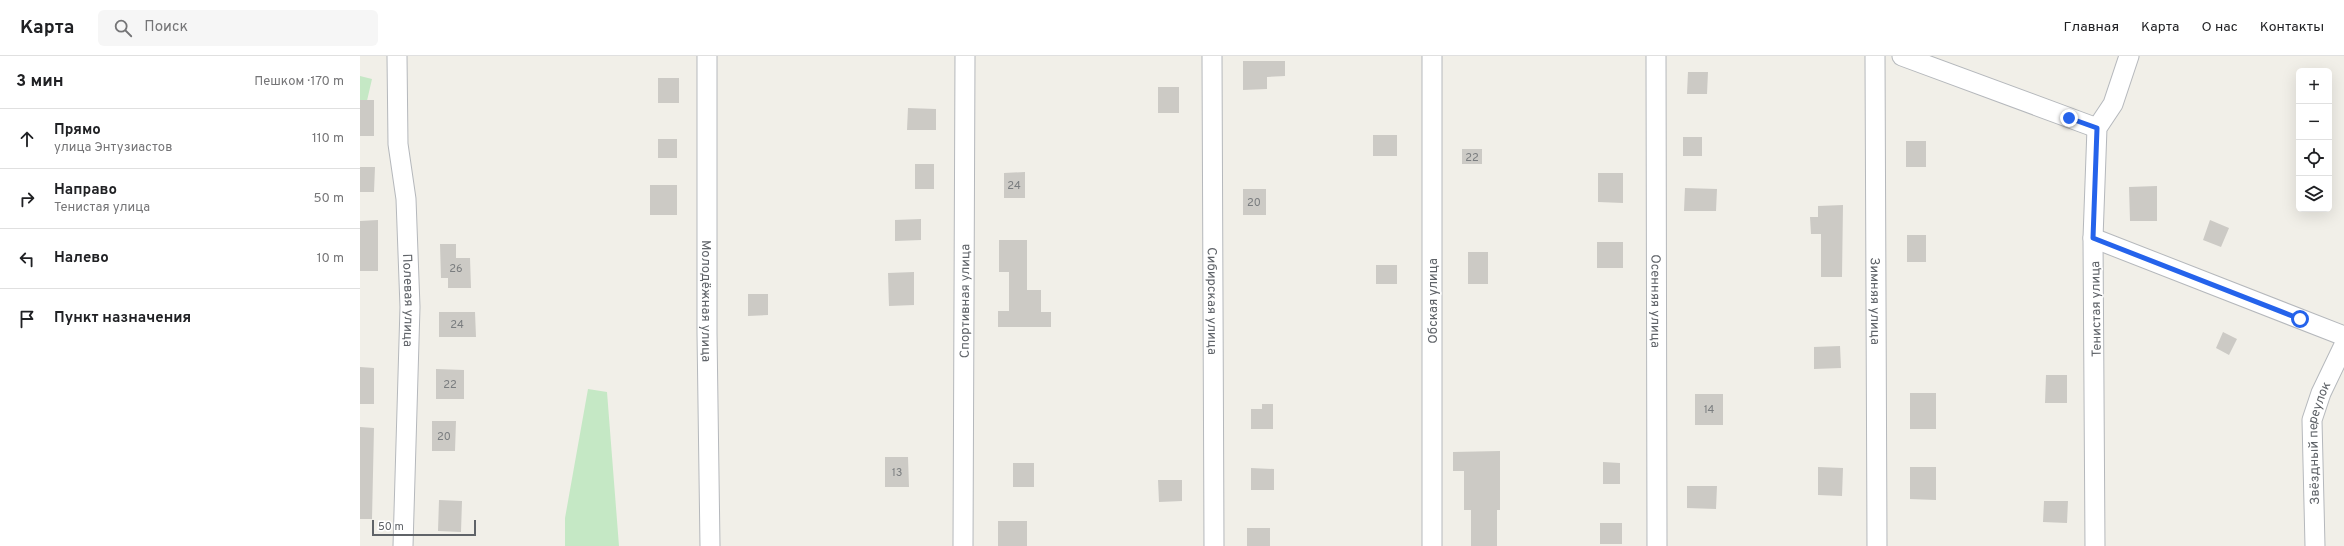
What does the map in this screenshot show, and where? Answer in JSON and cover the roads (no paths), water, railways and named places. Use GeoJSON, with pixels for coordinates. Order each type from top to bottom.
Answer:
{"type":"FeatureCollection","features":[{"type":"Feature","properties":{"kind":"street","name":"Полевая улица"},"geometry":{"type":"LineString","coordinates":[[397,56],[398,144],[406,199],[410,307],[403,546]]}},
{"type":"Feature","properties":{"kind":"street","name":"Молодёжная улица"},"geometry":{"type":"LineString","coordinates":[[707,56],[707,333],[710,546]]}},
{"type":"Feature","properties":{"kind":"street","name":"Спортивная улица"},"geometry":{"type":"LineString","coordinates":[[963,546],[965,56]]}},
{"type":"Feature","properties":{"kind":"street","name":"Сибирская улица"},"geometry":{"type":"LineString","coordinates":[[1212,56],[1214,546]]}},
{"type":"Feature","properties":{"kind":"street","name":"Обская улица"},"geometry":{"type":"LineString","coordinates":[[1432,56],[1432,546]]}},
{"type":"Feature","properties":{"kind":"street","name":"Осенняя улица"},"geometry":{"type":"LineString","coordinates":[[1656,56],[1657,546]]}},
{"type":"Feature","properties":{"kind":"street","name":"Зимняя улица"},"geometry":{"type":"LineString","coordinates":[[1875,56],[1877,546]]}},
{"type":"Feature","properties":{"kind":"street"},"geometry":{"type":"LineString","coordinates":[[1902,56],[2097,128],[2113,104],[2129,56]]}},
{"type":"Feature","properties":{"kind":"street","name":"Тенистая улица"},"geometry":{"type":"LineString","coordinates":[[2095,546],[2093,238],[2097,128]]}},
{"type":"Feature","properties":{"kind":"street"},"geometry":{"type":"LineString","coordinates":[[2093,238],[2344,336]]}},
{"type":"Feature","properties":{"kind":"street","name":"Звёздный переулок"},"geometry":{"type":"LineString","coordinates":[[2315,546],[2312,420],[2321,393],[2344,345]]}}]}
